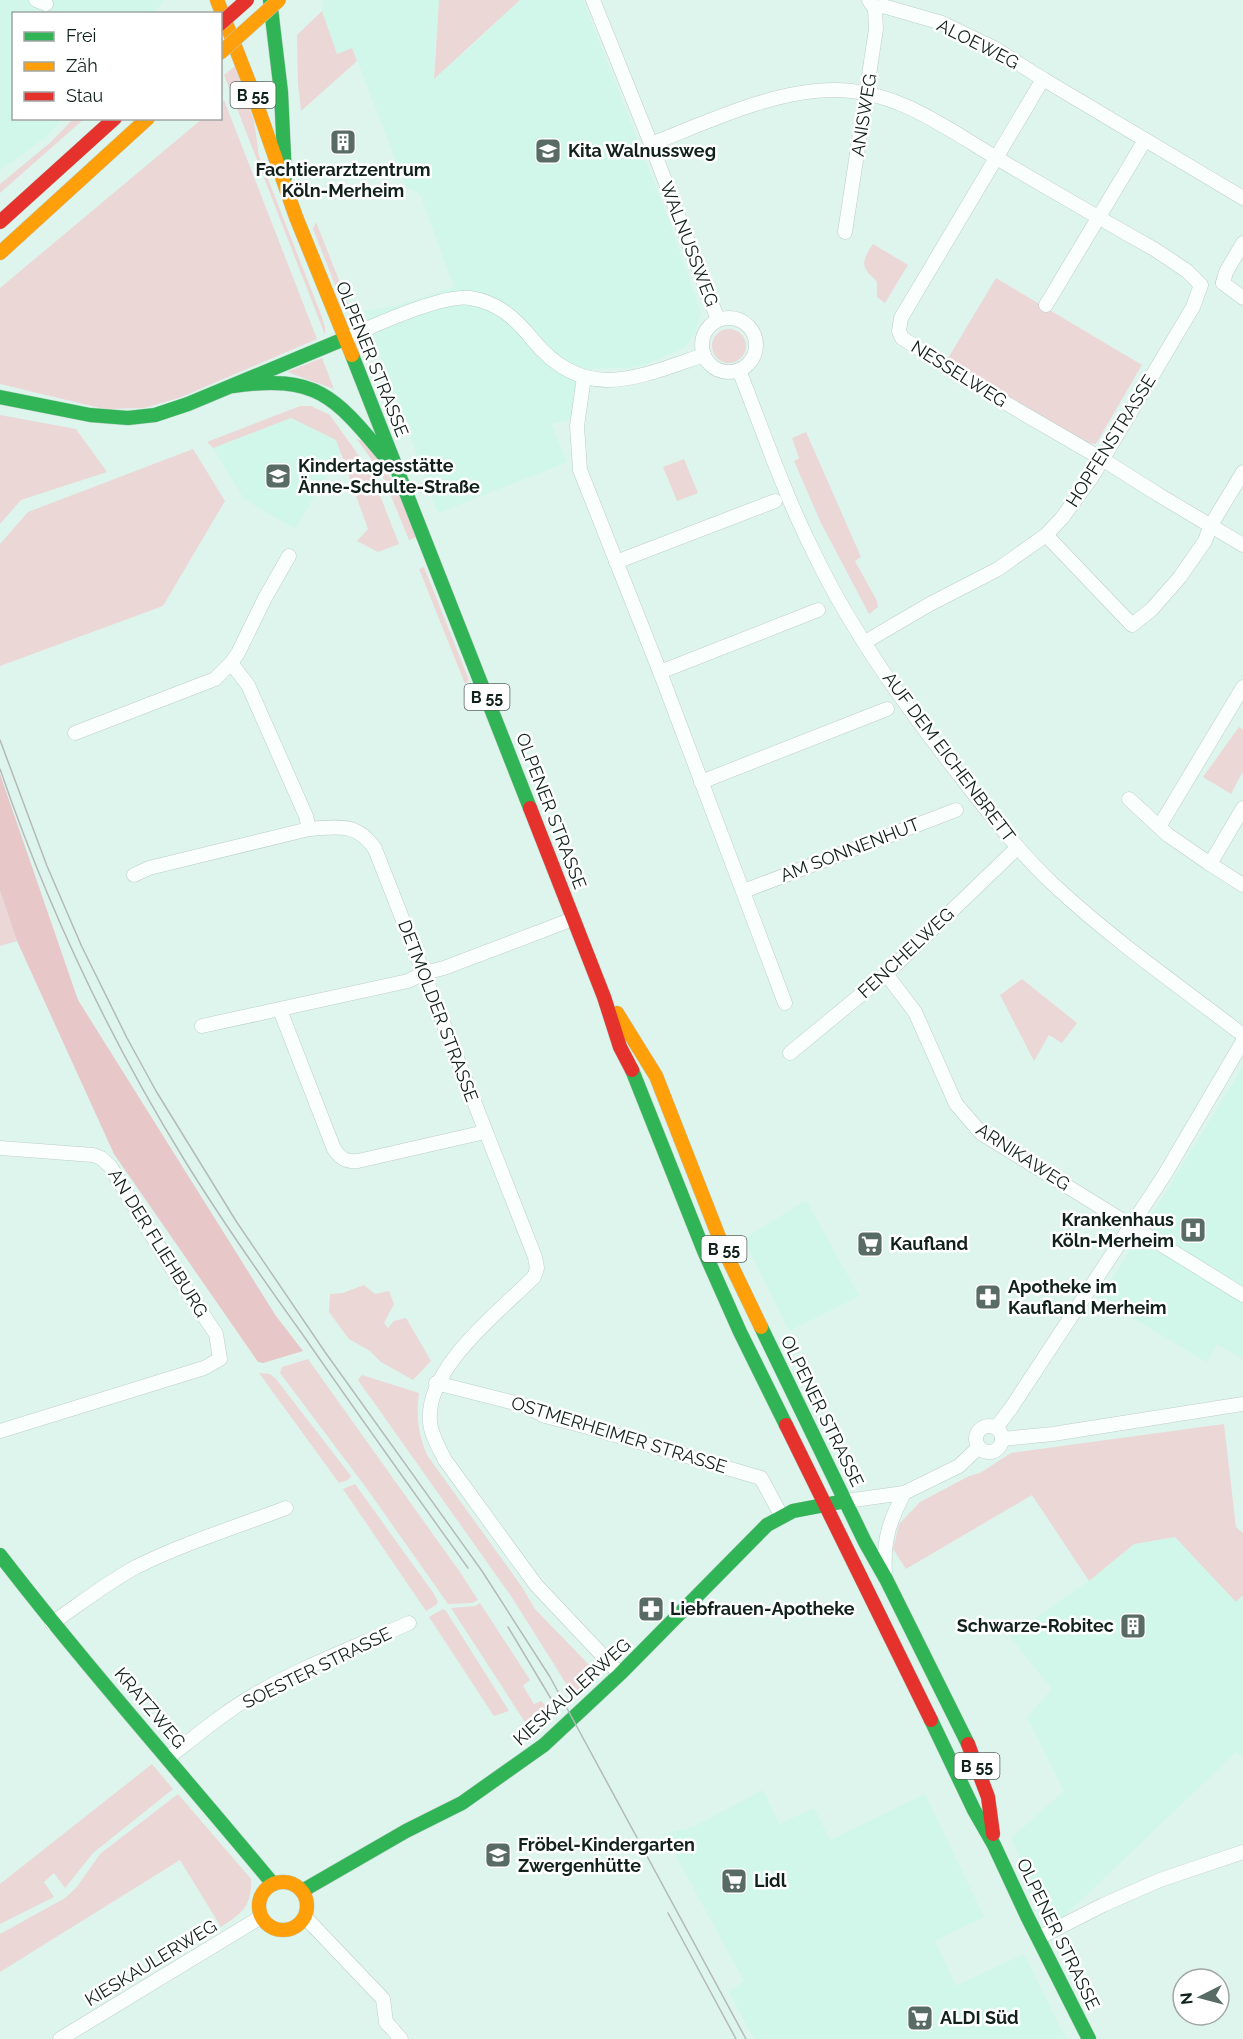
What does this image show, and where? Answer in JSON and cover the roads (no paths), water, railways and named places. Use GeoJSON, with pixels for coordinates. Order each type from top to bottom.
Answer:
{"type":"FeatureCollection","features":[{"type":"Feature","properties":{"kind":"main road"},"geometry":{"type":"LineString","coordinates":[[222,22],[247,0]]}},
{"type":"Feature","properties":{"kind":"main road"},"geometry":{"type":"LineString","coordinates":[[270,0],[281,92],[286,191]]}},
{"type":"Feature","properties":{"kind":"main road"},"geometry":{"type":"LineString","coordinates":[[222,51],[279,0]]}},
{"type":"Feature","properties":{"kind":"main road","name":"OLPENER STRASSE"},"geometry":{"type":"LineString","coordinates":[[222,13],[250,85],[286,191],[400,475],[604,997],[620,1047],[639,1084],[723,1296],[901,1655],[974,1810],[994,1845],[1089,2039]]}},
{"type":"Feature","properties":{"kind":"main road"},"geometry":{"type":"LineString","coordinates":[[0,222],[113,120]]}},
{"type":"Feature","properties":{"kind":"main road"},"geometry":{"type":"LineString","coordinates":[[0,253],[146,120]]}},
{"type":"Feature","properties":{"kind":"main road"},"geometry":{"type":"LineString","coordinates":[[0,397],[90,415],[128,418],[155,415],[233,386],[344,339]]}},
{"type":"Feature","properties":{"kind":"main road","name":"B 55"},"geometry":{"type":"LineString","coordinates":[[233,386],[277,381],[294,383],[323,394],[337,402],[350,415],[400,475]]}},
{"type":"Feature","properties":{"kind":"main road","name":"OLPENER STRASSE"},"geometry":{"type":"LineString","coordinates":[[604,997],[636,1041],[656,1076],[724,1250],[865,1542],[886,1579],[972,1751],[988,1797],[994,1845]]}},
{"type":"Feature","properties":{"kind":"main road"},"geometry":{"type":"LineString","coordinates":[[639,1084],[637,1074],[642,1068],[648,1068],[656,1076]]}},
{"type":"Feature","properties":{"kind":"main road","name":"KIESKAULERWEG"},"geometry":{"type":"LineString","coordinates":[[302,1891],[406,1831],[462,1803],[544,1746],[620,1674],[767,1525],[781,1515],[805,1507],[846,1501]]}},
{"type":"Feature","properties":{"kind":"main road","name":"KRATZWEG"},"geometry":{"type":"LineString","coordinates":[[0,1556],[52,1623],[273,1884]]}},
{"type":"Feature","properties":{"kind":"main road"},"geometry":{"type":"LineString","coordinates":[[282,1882],[291,1884],[302,1891],[307,1908],[305,1917],[298,1925],[288,1930],[277,1930],[261,1917],[259,1909],[262,1894],[273,1884],[282,1882]]}},
{"type":"Feature","properties":{"kind":"street","name":"WALNUSSWEG"},"geometry":{"type":"LineString","coordinates":[[593,0],[718,320]]}},
{"type":"Feature","properties":{"kind":"street","name":"ALOEWEG"},"geometry":{"type":"LineString","coordinates":[[872,4],[942,23],[994,48],[1243,198]]}},
{"type":"Feature","properties":{"kind":"street","name":"ANISWEG"},"geometry":{"type":"LineString","coordinates":[[844,232],[868,92],[876,29],[872,4]]}},
{"type":"Feature","properties":{"kind":"street"},"geometry":{"type":"LineString","coordinates":[[997,159],[1043,79]]}},
{"type":"Feature","properties":{"kind":"street"},"geometry":{"type":"LineString","coordinates":[[651,144],[765,101],[800,92],[833,90],[868,92],[901,103],[923,114],[1187,271],[1201,285],[1223,283],[1243,298]]}},
{"type":"Feature","properties":{"kind":"street"},"geometry":{"type":"LineString","coordinates":[[1046,305],[1145,140]]}},
{"type":"Feature","properties":{"kind":"street","name":"NESSELWEG"},"geometry":{"type":"LineString","coordinates":[[997,159],[901,318],[899,331],[908,343],[1243,545]]}},
{"type":"Feature","properties":{"kind":"street"},"geometry":{"type":"LineString","coordinates":[[1223,283],[1226,272],[1243,243]]}},
{"type":"Feature","properties":{"kind":"street","name":"HOPFENSTRASSE"},"geometry":{"type":"LineString","coordinates":[[864,642],[998,569],[1046,535],[1074,502],[1102,459],[1193,307],[1201,285]]}},
{"type":"Feature","properties":{"kind":"street"},"geometry":{"type":"LineString","coordinates":[[344,339],[440,301],[468,297],[485,301],[504,310],[520,323],[550,358],[569,371],[584,377],[628,380],[704,355]]}},
{"type":"Feature","properties":{"kind":"street"},"geometry":{"type":"LineString","coordinates":[[735,319],[750,328],[754,335],[756,346],[754,356],[739,370],[729,372],[718,370],[704,355],[702,347],[706,331],[718,320],[735,319]]}},
{"type":"Feature","properties":{"kind":"street","name":"AUF DEM EICHENBRETT"},"geometry":{"type":"LineString","coordinates":[[739,370],[813,551],[864,642],[935,745],[1017,848],[1054,886],[1143,961],[1243,1035]]}},
{"type":"Feature","properties":{"kind":"street"},"geometry":{"type":"LineString","coordinates":[[584,377],[577,426],[580,470],[660,672],[785,1004]]}},
{"type":"Feature","properties":{"kind":"street"},"geometry":{"type":"LineString","coordinates":[[1046,535],[1131,625],[1152,609],[1180,578],[1205,541],[1211,525],[1243,472]]}},
{"type":"Feature","properties":{"kind":"street"},"geometry":{"type":"LineString","coordinates":[[616,562],[775,501]]}},
{"type":"Feature","properties":{"kind":"street"},"geometry":{"type":"LineString","coordinates":[[75,733],[215,679],[231,663],[290,556]]}},
{"type":"Feature","properties":{"kind":"street"},"geometry":{"type":"LineString","coordinates":[[660,672],[818,610]]}},
{"type":"Feature","properties":{"kind":"street"},"geometry":{"type":"LineString","coordinates":[[231,663],[248,685],[306,816],[309,829]]}},
{"type":"Feature","properties":{"kind":"street"},"geometry":{"type":"LineString","coordinates":[[1159,827],[1243,687]]}},
{"type":"Feature","properties":{"kind":"street"},"geometry":{"type":"LineString","coordinates":[[701,782],[887,709]]}},
{"type":"Feature","properties":{"kind":"street"},"geometry":{"type":"LineString","coordinates":[[1129,799],[1159,827],[1243,885]]}},
{"type":"Feature","properties":{"kind":"street"},"geometry":{"type":"LineString","coordinates":[[1210,864],[1243,808]]}},
{"type":"Feature","properties":{"kind":"street","name":"AM SONNENHUT"},"geometry":{"type":"LineString","coordinates":[[744,891],[956,810]]}},
{"type":"Feature","properties":{"kind":"street","name":"DETMOLDER STRASSE"},"geometry":{"type":"LineString","coordinates":[[134,875],[149,868],[309,829],[336,827],[354,829],[367,837],[375,849],[535,1257],[537,1268],[534,1277],[454,1355],[436,1383]]}},
{"type":"Feature","properties":{"kind":"street","name":"FENCHELWEG"},"geometry":{"type":"LineString","coordinates":[[790,1053],[886,974],[1017,848]]}},
{"type":"Feature","properties":{"kind":"street"},"geometry":{"type":"LineString","coordinates":[[202,1026],[408,981],[424,973],[444,968],[573,919]]}},
{"type":"Feature","properties":{"kind":"street","name":"ARNIKAWEG"},"geometry":{"type":"LineString","coordinates":[[886,974],[915,1012],[956,1104],[981,1133],[1130,1226]]}},
{"type":"Feature","properties":{"kind":"street"},"geometry":{"type":"LineString","coordinates":[[280,1010],[339,1157],[348,1161],[358,1161],[486,1132]]}},
{"type":"Feature","properties":{"kind":"street"},"geometry":{"type":"LineString","coordinates":[[1243,1041],[1165,1174],[1011,1408],[999,1434],[1000,1447],[993,1452],[986,1452],[979,1447],[976,1440],[978,1432],[985,1427],[999,1434],[1065,1432],[1243,1404]]}},
{"type":"Feature","properties":{"kind":"street","name":"AN DER FLIEHBURG"},"geometry":{"type":"LineString","coordinates":[[0,1148],[93,1155],[101,1158],[110,1166],[170,1265],[216,1334],[220,1359],[204,1368],[0,1431]]}},
{"type":"Feature","properties":{"kind":"street"},"geometry":{"type":"LineString","coordinates":[[1130,1226],[1243,1295]]}},
{"type":"Feature","properties":{"kind":"street"},"geometry":{"type":"LineString","coordinates":[[436,1383],[430,1424],[445,1460],[536,1585],[620,1674]]}},
{"type":"Feature","properties":{"kind":"street","name":"OSTMERHEIMER STRASSE"},"geometry":{"type":"LineString","coordinates":[[436,1383],[523,1405],[545,1416],[761,1478],[781,1515]]}},
{"type":"Feature","properties":{"kind":"street"},"geometry":{"type":"LineString","coordinates":[[846,1501],[904,1493],[959,1466],[979,1447]]}},
{"type":"Feature","properties":{"kind":"street"},"geometry":{"type":"LineString","coordinates":[[886,1579],[885,1540],[892,1517],[904,1493]]}},
{"type":"Feature","properties":{"kind":"street"},"geometry":{"type":"LineString","coordinates":[[52,1623],[95,1591],[137,1567],[174,1550],[286,1508]]}},
{"type":"Feature","properties":{"kind":"street","name":"SOESTER STRASSE"},"geometry":{"type":"LineString","coordinates":[[168,1758],[253,1695],[409,1623]]}},
{"type":"Feature","properties":{"kind":"street"},"geometry":{"type":"LineString","coordinates":[[1038,1938],[1103,1905],[1160,1880],[1243,1852]]}},
{"type":"Feature","properties":{"kind":"street","name":"KIESKAULERWEG"},"geometry":{"type":"LineString","coordinates":[[60,2039],[261,1917]]}},
{"type":"Feature","properties":{"kind":"street"},"geometry":{"type":"LineString","coordinates":[[305,1917],[383,1999],[386,2022],[401,2039]]}},
{"type":"Feature","properties":{"kind":"tram line"},"geometry":{"type":"LineString","coordinates":[[0,740],[47,866],[82,947],[156,1091],[236,1221],[325,1352],[482,1571],[550,1677],[746,2039]]}},
{"type":"Feature","properties":{"kind":"tram line"},"geometry":{"type":"LineString","coordinates":[[0,769],[59,921],[105,1019],[157,1114],[243,1249],[468,1568]]}},
{"type":"Feature","properties":{"kind":"tram line"},"geometry":{"type":"LineString","coordinates":[[508,1627],[559,1712]]}},
{"type":"Feature","properties":{"kind":"tram line"},"geometry":{"type":"LineString","coordinates":[[668,1913],[736,2039]]}},
{"type":"Feature","properties":{"kind":"place","name":"Fachtierarztzentrum Köln-Merheim"},"geometry":{"type":"Point","coordinates":[343,142]}},
{"type":"Feature","properties":{"kind":"place","name":"Kita Walnussweg"},"geometry":{"type":"Point","coordinates":[548,151]}},
{"type":"Feature","properties":{"kind":"place","name":"Kindertagesstätte Änne-Schulte-Straße"},"geometry":{"type":"Point","coordinates":[278,476]}},
{"type":"Feature","properties":{"kind":"place","name":"Krankenhaus Köln-Merheim"},"geometry":{"type":"Point","coordinates":[1193,1230]}},
{"type":"Feature","properties":{"kind":"place","name":"Kaufland"},"geometry":{"type":"Point","coordinates":[870,1244]}},
{"type":"Feature","properties":{"kind":"place","name":"Apotheke im Kaufland Merheim"},"geometry":{"type":"Point","coordinates":[988,1297]}},
{"type":"Feature","properties":{"kind":"place","name":"Liebfrauen-Apotheke"},"geometry":{"type":"Point","coordinates":[651,1609]}},
{"type":"Feature","properties":{"kind":"place","name":"Schwarze-Robitec"},"geometry":{"type":"Point","coordinates":[1133,1626]}},
{"type":"Feature","properties":{"kind":"place","name":"Fröbel-Kindergarten Zwergenhütte"},"geometry":{"type":"Point","coordinates":[498,1855]}},
{"type":"Feature","properties":{"kind":"place","name":"Lidl"},"geometry":{"type":"Point","coordinates":[734,1881]}},
{"type":"Feature","properties":{"kind":"place","name":"ALDI Süd"},"geometry":{"type":"Point","coordinates":[920,2018]}}]}
